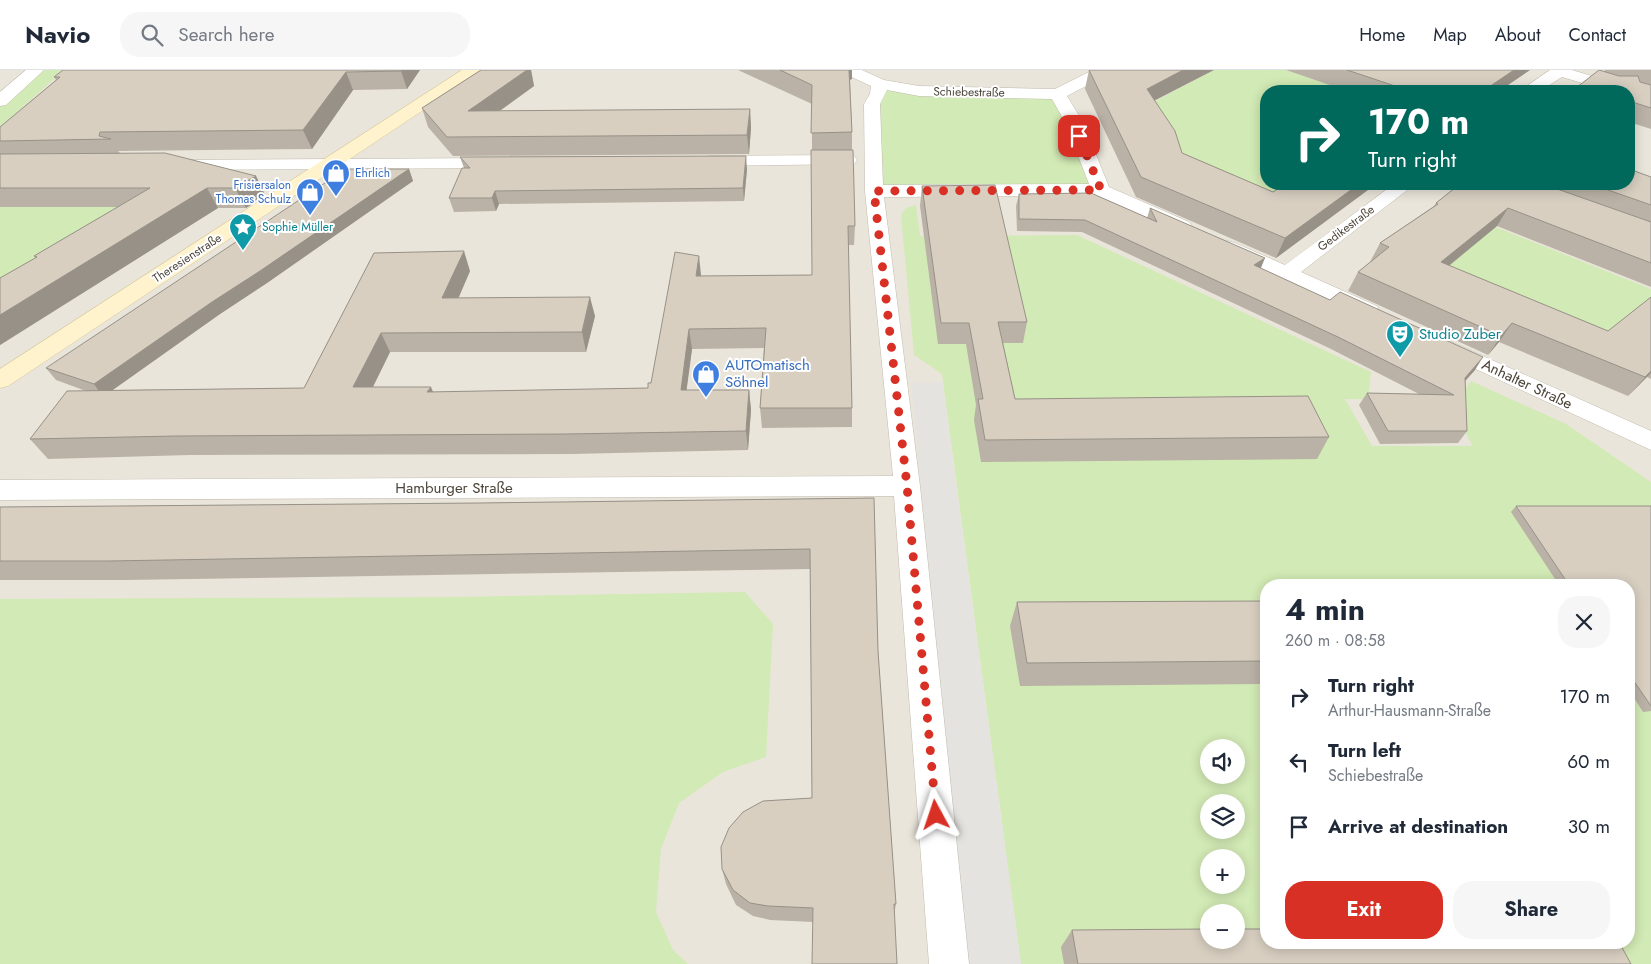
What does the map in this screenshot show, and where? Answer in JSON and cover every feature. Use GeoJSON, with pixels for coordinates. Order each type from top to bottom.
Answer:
{"type":"FeatureCollection","features":[{"type":"Feature","properties":{"kind":"main road","name":"Theresienstraße"},"geometry":{"type":"LineString","coordinates":[[0,380],[473,70]]}},
{"type":"Feature","properties":{"kind":"street"},"geometry":{"type":"LineString","coordinates":[[0,101],[36,70]]}},
{"type":"Feature","properties":{"kind":"street"},"geometry":{"type":"LineString","coordinates":[[849,70],[880,84],[878,94],[872,104],[874,191],[907,486],[948,964]]}},
{"type":"Feature","properties":{"kind":"street","name":"Schiebestraße"},"geometry":{"type":"LineString","coordinates":[[880,84],[919,91],[1058,94],[1105,70]]}},
{"type":"Feature","properties":{"kind":"street"},"geometry":{"type":"LineString","coordinates":[[1539,85],[1560,70],[1606,85]]}},
{"type":"Feature","properties":{"kind":"street"},"geometry":{"type":"LineString","coordinates":[[1058,94],[1074,122],[1101,190]]}},
{"type":"Feature","properties":{"kind":"street"},"geometry":{"type":"LineString","coordinates":[[693,162],[872,160]]}},
{"type":"Feature","properties":{"kind":"street"},"geometry":{"type":"LineString","coordinates":[[156,165],[523,163]]}},
{"type":"Feature","properties":{"kind":"street"},"geometry":{"type":"LineString","coordinates":[[874,191],[1101,190],[1386,319]]}},
{"type":"Feature","properties":{"kind":"street","name":"Gedikestraße"},"geometry":{"type":"LineString","coordinates":[[1287,273],[1398,190]]}},
{"type":"Feature","properties":{"kind":"street","name":"Anhalter Straße"},"geometry":{"type":"LineString","coordinates":[[1432,340],[1650,440]]}},
{"type":"Feature","properties":{"kind":"street","name":"Hamburger Straße"},"geometry":{"type":"LineString","coordinates":[[0,490],[907,486]]}},
{"type":"Feature","properties":{"kind":"shaded area"},"geometry":{"type":"Polygon","coordinates":[[[0,70],[1651,70],[1651,964],[0,964],[0,70]]]}},
{"type":"Feature","properties":{"kind":"shaded area"},"geometry":{"type":"Polygon","coordinates":[[[942,382],[1021,964],[967,964],[911,383],[942,382]]]}},
{"type":"Feature","properties":{"kind":"green space"},"geometry":{"type":"Polygon","coordinates":[[[41,70],[64,70],[0,127],[0,106],[41,70]]]}},
{"type":"Feature","properties":{"kind":"green space"},"geometry":{"type":"Polygon","coordinates":[[[1214,70],[1286,70],[1330,85],[1260,85],[1260,190],[1295,190],[1264,212],[1193,182],[1142,108],[1214,70]]]}},
{"type":"Feature","properties":{"kind":"green space"},"geometry":{"type":"Polygon","coordinates":[[[880,84],[1058,94],[1101,190],[874,191],[880,84]]]}},
{"type":"Feature","properties":{"kind":"green space"},"geometry":{"type":"Polygon","coordinates":[[[26,181],[41,207],[127,207],[0,304],[0,207],[26,181]]]}},
{"type":"Feature","properties":{"kind":"green space"},"geometry":{"type":"Polygon","coordinates":[[[916,205],[920,236],[1077,235],[1371,372],[1368,399],[1345,399],[1372,446],[1473,446],[1461,425],[1460,395],[1471,381],[1566,424],[1651,482],[1651,964],[1021,964],[942,374],[914,355],[901,215],[906,208],[916,205]]]}},
{"type":"Feature","properties":{"kind":"green space"},"geometry":{"type":"Polygon","coordinates":[[[1493,226],[1651,289],[1651,298],[1593,347],[1431,281],[1493,226]]]}},
{"type":"Feature","properties":{"kind":"green space"},"geometry":{"type":"Polygon","coordinates":[[[745,592],[773,624],[766,757],[723,772],[679,803],[661,849],[656,912],[673,950],[688,964],[0,964],[0,599],[453,597],[745,592]]]}},
{"type":"Feature","properties":{"kind":"building"},"geometry":{"type":"Polygon","coordinates":[[[63,70],[402,70],[346,72],[303,130],[100,132],[99,136],[111,139],[0,141],[0,127],[60,77],[54,77],[63,70]]]}},
{"type":"Feature","properties":{"kind":"building"},"geometry":{"type":"Polygon","coordinates":[[[481,70],[527,70],[468,111],[750,109],[747,135],[447,137],[422,108],[481,70]]]}},
{"type":"Feature","properties":{"kind":"building"},"geometry":{"type":"Polygon","coordinates":[[[780,70],[849,70],[852,132],[811,133],[812,85],[780,70]]]}},
{"type":"Feature","properties":{"kind":"building"},"geometry":{"type":"Polygon","coordinates":[[[1089,70],[1183,70],[1147,89],[1175,131],[1182,153],[1260,186],[1260,190],[1273,192],[1276,190],[1351,190],[1285,238],[1141,177],[1089,70]]]}},
{"type":"Feature","properties":{"kind":"building"},"geometry":{"type":"Polygon","coordinates":[[[1347,70],[1514,70],[1492,85],[1392,85],[1347,70]]]}},
{"type":"Feature","properties":{"kind":"building"},"geometry":{"type":"Polygon","coordinates":[[[1599,70],[1619,76],[1638,76],[1640,82],[1651,85],[1651,108],[1635,103],[1635,85],[1580,85],[1599,70]]]}},
{"type":"Feature","properties":{"kind":"building"},"geometry":{"type":"Polygon","coordinates":[[[811,150],[853,150],[855,226],[848,226],[852,408],[760,408],[766,328],[689,329],[681,390],[749,390],[746,431],[30,439],[67,391],[304,388],[374,253],[464,251],[442,298],[590,297],[582,332],[381,333],[353,387],[431,387],[427,392],[648,388],[648,383],[651,383],[675,252],[699,256],[696,276],[812,275],[811,150]]]}},
{"type":"Feature","properties":{"kind":"building"},"geometry":{"type":"Polygon","coordinates":[[[165,153],[256,176],[235,188],[207,188],[0,315],[0,278],[150,188],[0,188],[0,154],[165,153]]]}},
{"type":"Feature","properties":{"kind":"building"},"geometry":{"type":"Polygon","coordinates":[[[746,156],[743,188],[495,191],[492,198],[449,198],[462,168],[470,168],[460,157],[746,156]]]}},
{"type":"Feature","properties":{"kind":"building"},"geometry":{"type":"Polygon","coordinates":[[[346,169],[409,169],[94,384],[46,368],[346,169]]]}},
{"type":"Feature","properties":{"kind":"building"},"geometry":{"type":"Polygon","coordinates":[[[1635,171],[1651,177],[1651,205],[1608,190],[1635,190],[1635,171]]]}},
{"type":"Feature","properties":{"kind":"building"},"geometry":{"type":"Polygon","coordinates":[[[995,185],[1027,322],[998,322],[1015,399],[1308,396],[1329,437],[985,440],[978,399],[983,399],[969,323],[941,323],[922,186],[995,185]]]}},
{"type":"Feature","properties":{"kind":"building"},"geometry":{"type":"Polygon","coordinates":[[[1452,190],[1560,190],[1651,222],[1651,263],[1508,208],[1441,262],[1608,331],[1651,297],[1651,371],[1645,377],[1512,323],[1501,336],[1358,272],[1389,247],[1380,243],[1438,204],[1436,203],[1452,190]]]}},
{"type":"Feature","properties":{"kind":"building"},"geometry":{"type":"Polygon","coordinates":[[[1091,193],[1157,222],[1150,208],[1265,258],[1254,265],[1330,300],[1340,292],[1483,357],[1465,378],[1467,431],[1388,431],[1367,393],[1454,395],[1338,337],[1085,220],[1019,219],[1019,194],[1091,193]]]}},
{"type":"Feature","properties":{"kind":"building"},"geometry":{"type":"Polygon","coordinates":[[[874,498],[878,651],[896,904],[894,904],[897,964],[812,964],[813,908],[768,906],[750,903],[733,890],[722,869],[721,847],[729,828],[743,812],[763,801],[812,798],[810,549],[108,561],[0,561],[0,507],[874,498]]]}},
{"type":"Feature","properties":{"kind":"building"},"geometry":{"type":"Polygon","coordinates":[[[1516,506],[1651,506],[1651,706],[1635,683],[1635,579],[1565,579],[1516,506]]]}},
{"type":"Feature","properties":{"kind":"building"},"geometry":{"type":"Polygon","coordinates":[[[1260,601],[1260,661],[1027,663],[1017,602],[1260,601]]]}},
{"type":"Feature","properties":{"kind":"building"},"geometry":{"type":"Polygon","coordinates":[[[1200,929],[1200,949],[1245,949],[1245,929],[1260,929],[1260,949],[1623,949],[1631,964],[1078,964],[1072,930],[1200,929]]]}},
{"type":"Feature","properties":{"kind":"place","name":"Ehrlich"},"geometry":{"type":"Point","coordinates":[336,197]}},
{"type":"Feature","properties":{"kind":"place","name":"Frisiersalon Thomas Schulz"},"geometry":{"type":"Point","coordinates":[310,216]}},
{"type":"Feature","properties":{"kind":"place","name":"Sophie Müller"},"geometry":{"type":"Point","coordinates":[243,251]}},
{"type":"Feature","properties":{"kind":"place","name":"Studio Zuber"},"geometry":{"type":"Point","coordinates":[1400,358]}},
{"type":"Feature","properties":{"kind":"place","name":"AUTOmatisch Söhnel"},"geometry":{"type":"Point","coordinates":[706,398]}},
{"type":"Feature","properties":{"kind":"route"},"geometry":{"type":"LineString","coordinates":[[936,815],[907,486],[874,191],[1101,190],[1079,136]]}}]}
